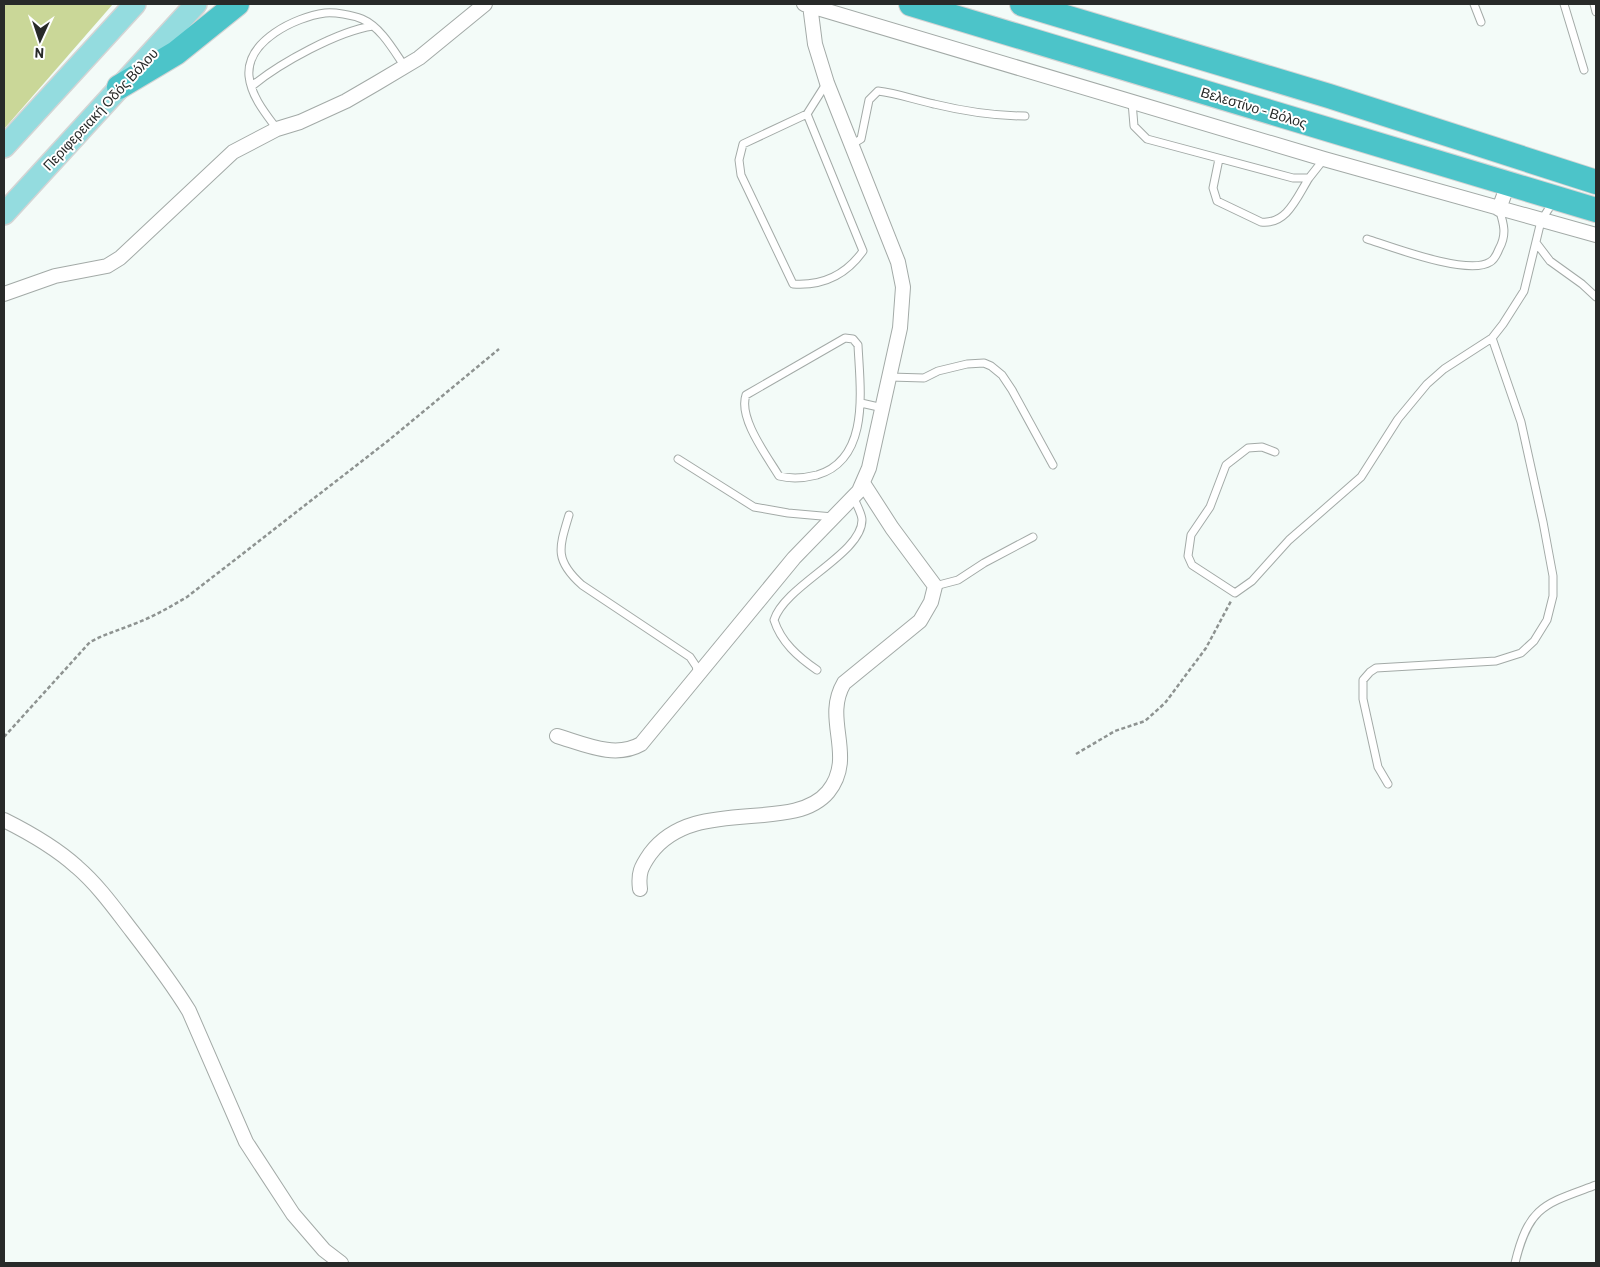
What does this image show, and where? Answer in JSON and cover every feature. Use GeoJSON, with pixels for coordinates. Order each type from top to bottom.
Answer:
{"type":"FeatureCollection","features":[{"type":"Feature","properties":{"kind":"highway"},"geometry":{"type":"LineString","coordinates":[[120,88],[176,53],[236,4]]}},
{"type":"Feature","properties":{"kind":"highway","name":"Βελεστίνο - Βόλος"},"geometry":{"type":"LineString","coordinates":[[911,4],[1596,210]]}},
{"type":"Feature","properties":{"kind":"highway"},"geometry":{"type":"LineString","coordinates":[[1022,4],[1329,96],[1596,182]]}},
{"type":"Feature","properties":{"kind":"highway"},"geometry":{"type":"LineString","coordinates":[[1077,4],[1195,41],[1329,96]]}},
{"type":"Feature","properties":{"kind":"main road"},"geometry":{"type":"LineString","coordinates":[[4,147],[135,4]]}},
{"type":"Feature","properties":{"kind":"main road","name":"Περιφερειακή Οδός Βόλου"},"geometry":{"type":"LineString","coordinates":[[4,214],[196,4]]}},
{"type":"Feature","properties":{"kind":"street"},"geometry":{"type":"LineString","coordinates":[[4,294],[55,276],[107,266],[120,258],[233,152],[277,129],[300,122],[346,101],[438,44],[463,20],[485,4]]}},
{"type":"Feature","properties":{"kind":"street"},"geometry":{"type":"LineString","coordinates":[[557,736],[608,751],[620,751],[635,747],[648,737],[698,673],[794,558],[854,498],[864,483],[890,377],[901,321],[903,287],[898,262],[826,83],[815,44],[807,4],[1324,159],[1596,235]]}},
{"type":"Feature","properties":{"kind":"street"},"geometry":{"type":"LineString","coordinates":[[1499,209],[1508,184]]}},
{"type":"Feature","properties":{"kind":"street"},"geometry":{"type":"LineString","coordinates":[[640,889],[638,877],[640,869],[666,836],[676,830],[710,821],[792,810],[812,805],[826,793],[838,778],[841,766],[835,706],[837,694],[844,683],[920,620],[932,602],[935,586],[892,528],[864,483]]}},
{"type":"Feature","properties":{"kind":"street"},"geometry":{"type":"LineString","coordinates":[[4,820],[39,839],[77,867],[98,888],[141,943],[177,991],[189,1011],[246,1142],[293,1214],[324,1250],[341,1263]]}},
{"type":"Feature","properties":{"kind":"lane"},"geometry":{"type":"LineString","coordinates":[[1474,4],[1481,22]]}},
{"type":"Feature","properties":{"kind":"lane"},"geometry":{"type":"LineString","coordinates":[[1564,4],[1584,70]]}},
{"type":"Feature","properties":{"kind":"lane"},"geometry":{"type":"LineString","coordinates":[[1594,4],[1596,12]]}},
{"type":"Feature","properties":{"kind":"lane"},"geometry":{"type":"LineString","coordinates":[[277,129],[254,95],[249,77],[250,61],[258,48],[282,28],[306,18],[326,13],[362,19],[374,26],[405,66]]}},
{"type":"Feature","properties":{"kind":"lane"},"geometry":{"type":"LineString","coordinates":[[252,86],[272,70],[356,28],[374,26]]}},
{"type":"Feature","properties":{"kind":"lane"},"geometry":{"type":"LineString","coordinates":[[807,114],[863,251],[852,265],[837,276],[816,284],[793,284],[741,175],[739,160],[742,144],[807,114],[826,83]]}},
{"type":"Feature","properties":{"kind":"lane"},"geometry":{"type":"LineString","coordinates":[[850,146],[860,139],[869,100],[878,91],[906,96],[937,105],[1004,116],[1025,116]]}},
{"type":"Feature","properties":{"kind":"lane"},"geometry":{"type":"LineString","coordinates":[[1132,102],[1134,126],[1146,139],[1271,174],[1309,178]]}},
{"type":"Feature","properties":{"kind":"lane"},"geometry":{"type":"LineString","coordinates":[[1219,159],[1213,188],[1217,202],[1261,222],[1276,222],[1287,213],[1309,178],[1324,159]]}},
{"type":"Feature","properties":{"kind":"lane"},"geometry":{"type":"LineString","coordinates":[[1275,452],[1262,447],[1248,448],[1226,465],[1210,507],[1191,535],[1188,556],[1192,565],[1235,594],[1252,581],[1289,540],[1361,477],[1398,419],[1427,384],[1444,369],[1492,338],[1513,310],[1524,291],[1537,244],[1541,221],[1555,198]]}},
{"type":"Feature","properties":{"kind":"lane"},"geometry":{"type":"LineString","coordinates":[[1367,239],[1445,262],[1471,266],[1484,264],[1492,261],[1504,240],[1504,223],[1499,209]]}},
{"type":"Feature","properties":{"kind":"lane"},"geometry":{"type":"LineString","coordinates":[[1537,244],[1550,261],[1582,284],[1596,297]]}},
{"type":"Feature","properties":{"kind":"lane"},"geometry":{"type":"LineString","coordinates":[[849,338],[855,340],[858,345],[861,404],[854,442],[842,461],[826,472],[808,477],[787,478],[779,476],[747,419],[744,406],[746,395],[841,340],[849,338]]}},
{"type":"Feature","properties":{"kind":"lane"},"geometry":{"type":"LineString","coordinates":[[1388,784],[1378,767],[1363,699],[1363,680],[1370,672],[1376,668],[1496,661],[1521,653],[1534,641],[1547,620],[1553,596],[1553,576],[1521,422],[1492,338]]}},
{"type":"Feature","properties":{"kind":"lane"},"geometry":{"type":"LineString","coordinates":[[890,377],[924,378],[938,371],[967,364],[984,363],[991,366],[1002,375],[1012,390],[1053,465]]}},
{"type":"Feature","properties":{"kind":"lane"},"geometry":{"type":"LineString","coordinates":[[861,404],[883,408]]}},
{"type":"Feature","properties":{"kind":"lane"},"geometry":{"type":"LineString","coordinates":[[678,459],[754,507],[788,513],[834,517]]}},
{"type":"Feature","properties":{"kind":"lane"},"geometry":{"type":"LineString","coordinates":[[817,670],[800,658],[781,637],[774,620],[786,602],[846,549],[858,532],[862,520],[854,498]]}},
{"type":"Feature","properties":{"kind":"lane"},"geometry":{"type":"LineString","coordinates":[[569,515],[560,553],[567,570],[582,585],[690,658],[696,666],[698,673]]}},
{"type":"Feature","properties":{"kind":"lane"},"geometry":{"type":"LineString","coordinates":[[935,586],[958,580],[984,562],[1033,537]]}},
{"type":"Feature","properties":{"kind":"lane"},"geometry":{"type":"LineString","coordinates":[[1515,1263],[1521,1241],[1540,1209],[1557,1199],[1596,1185]]}},
{"type":"Feature","properties":{"kind":"path"},"geometry":{"type":"LineString","coordinates":[[4,737],[90,642],[105,634],[135,624],[161,612],[187,597],[389,440],[500,349]]}},
{"type":"Feature","properties":{"kind":"path"},"geometry":{"type":"LineString","coordinates":[[1076,754],[1115,731],[1145,721],[1165,704],[1206,648],[1235,594]]}},
{"type":"Feature","properties":{"kind":"green space"},"geometry":{"type":"Polygon","coordinates":[[[4,4],[113,4],[4,129],[4,4]]]}}]}
